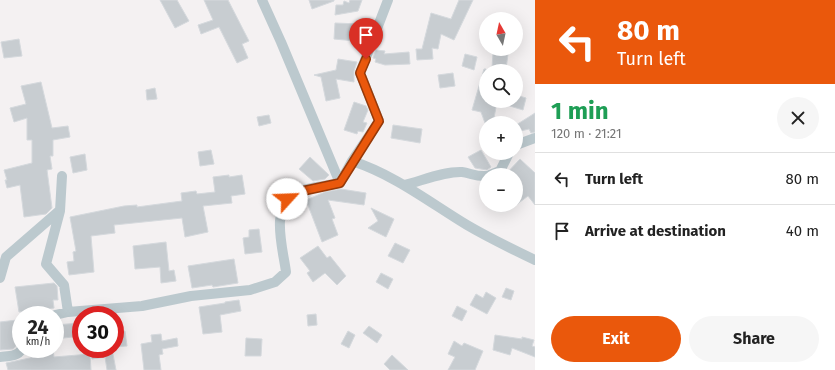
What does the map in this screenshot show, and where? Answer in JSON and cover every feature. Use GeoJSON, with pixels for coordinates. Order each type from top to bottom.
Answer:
{"type":"FeatureCollection","features":[{"type":"Feature","properties":{"kind":"street"},"geometry":{"type":"LineString","coordinates":[[262,0],[340,183]]}},
{"type":"Feature","properties":{"kind":"street"},"geometry":{"type":"LineString","coordinates":[[64,313],[142,306],[191,296],[250,290],[275,282],[286,272],[281,234],[280,216],[282,206],[287,199],[298,192],[340,183],[352,161],[379,121],[360,73],[388,0]]}},
{"type":"Feature","properties":{"kind":"street"},"geometry":{"type":"LineString","coordinates":[[523,142],[535,138]]}},
{"type":"Feature","properties":{"kind":"street"},"geometry":{"type":"LineString","coordinates":[[352,161],[404,184],[467,225],[535,260]]}},
{"type":"Feature","properties":{"kind":"street"},"geometry":{"type":"LineString","coordinates":[[404,184],[452,173],[462,172],[479,176]]}},
{"type":"Feature","properties":{"kind":"street"},"geometry":{"type":"LineString","coordinates":[[62,176],[60,211],[46,264],[64,285],[68,312]]}},
{"type":"Feature","properties":{"kind":"street"},"geometry":{"type":"LineString","coordinates":[[0,278],[6,257],[60,211]]}},
{"type":"Feature","properties":{"kind":"street"},"geometry":{"type":"LineString","coordinates":[[0,357],[12,356]]}},
{"type":"Feature","properties":{"kind":"building"},"geometry":{"type":"Polygon","coordinates":[[[160,0],[177,0],[189,21],[175,28],[160,0]]]}},
{"type":"Feature","properties":{"kind":"building"},"geometry":{"type":"Polygon","coordinates":[[[204,0],[228,0],[249,41],[242,44],[248,58],[237,63],[219,27],[201,34],[198,25],[213,20],[204,0]]]}},
{"type":"Feature","properties":{"kind":"building"},"geometry":{"type":"Polygon","coordinates":[[[309,0],[334,0],[334,1],[312,9],[309,0]]]}},
{"type":"Feature","properties":{"kind":"building"},"geometry":{"type":"Polygon","coordinates":[[[350,0],[362,0],[358,11],[335,15],[336,5],[343,5],[344,1],[349,3],[350,0]]]}},
{"type":"Feature","properties":{"kind":"building"},"geometry":{"type":"Polygon","coordinates":[[[459,0],[473,0],[454,40],[441,34],[438,49],[432,48],[433,59],[417,60],[416,49],[422,49],[431,13],[451,19],[459,0]]]}},
{"type":"Feature","properties":{"kind":"building"},"geometry":{"type":"Polygon","coordinates":[[[335,23],[359,24],[359,35],[356,34],[355,41],[334,39],[335,23]]]}},
{"type":"Feature","properties":{"kind":"building"},"geometry":{"type":"Polygon","coordinates":[[[19,39],[22,56],[4,58],[1,42],[19,39]]]}},
{"type":"Feature","properties":{"kind":"building"},"geometry":{"type":"Polygon","coordinates":[[[376,50],[385,51],[384,54],[409,52],[410,64],[385,65],[375,62],[376,59],[373,58],[376,50]]]}},
{"type":"Feature","properties":{"kind":"building"},"geometry":{"type":"Polygon","coordinates":[[[465,54],[477,57],[474,70],[462,66],[465,54]]]}},
{"type":"Feature","properties":{"kind":"building"},"geometry":{"type":"Polygon","coordinates":[[[493,56],[508,56],[507,64],[492,64],[493,56]]]}},
{"type":"Feature","properties":{"kind":"building"},"geometry":{"type":"Polygon","coordinates":[[[338,59],[357,62],[354,71],[354,82],[336,79],[340,98],[326,101],[321,77],[314,75],[336,70],[338,59]]]}},
{"type":"Feature","properties":{"kind":"building"},"geometry":{"type":"Polygon","coordinates":[[[453,73],[455,86],[440,88],[438,75],[453,73]]]}},
{"type":"Feature","properties":{"kind":"building"},"geometry":{"type":"Polygon","coordinates":[[[41,82],[52,128],[68,126],[70,137],[53,140],[53,156],[50,156],[52,169],[47,170],[52,208],[46,214],[24,217],[20,185],[7,188],[5,180],[7,180],[4,170],[32,163],[32,140],[27,140],[27,118],[14,122],[10,108],[26,104],[21,86],[41,82]]]}},
{"type":"Feature","properties":{"kind":"building"},"geometry":{"type":"Polygon","coordinates":[[[479,86],[479,108],[496,108],[494,116],[482,116],[481,112],[472,110],[479,86]]]}},
{"type":"Feature","properties":{"kind":"building"},"geometry":{"type":"Polygon","coordinates":[[[155,88],[157,99],[147,100],[146,90],[155,88]]]}},
{"type":"Feature","properties":{"kind":"building"},"geometry":{"type":"Polygon","coordinates":[[[523,97],[526,98],[523,110],[516,108],[523,108],[523,97]]]}},
{"type":"Feature","properties":{"kind":"building"},"geometry":{"type":"Polygon","coordinates":[[[354,102],[366,106],[368,110],[363,122],[367,123],[363,132],[358,131],[357,134],[344,130],[354,102]]]}},
{"type":"Feature","properties":{"kind":"building"},"geometry":{"type":"Polygon","coordinates":[[[535,113],[535,132],[531,133],[529,129],[523,130],[523,121],[535,113]]]}},
{"type":"Feature","properties":{"kind":"building"},"geometry":{"type":"Polygon","coordinates":[[[269,115],[271,123],[259,126],[257,117],[269,115]]]}},
{"type":"Feature","properties":{"kind":"building"},"geometry":{"type":"Polygon","coordinates":[[[393,125],[422,129],[420,143],[391,138],[393,125]]]}},
{"type":"Feature","properties":{"kind":"building"},"geometry":{"type":"Polygon","coordinates":[[[211,150],[214,164],[200,166],[198,152],[211,150]]]}},
{"type":"Feature","properties":{"kind":"building"},"geometry":{"type":"Polygon","coordinates":[[[479,151],[479,160],[487,160],[491,167],[475,168],[468,157],[479,151]]]}},
{"type":"Feature","properties":{"kind":"building"},"geometry":{"type":"Polygon","coordinates":[[[85,154],[87,170],[73,173],[70,157],[85,154]]]}},
{"type":"Feature","properties":{"kind":"building"},"geometry":{"type":"Polygon","coordinates":[[[310,157],[329,175],[325,179],[313,181],[299,169],[310,157]]]}},
{"type":"Feature","properties":{"kind":"building"},"geometry":{"type":"Polygon","coordinates":[[[519,160],[521,160],[535,173],[535,205],[528,196],[523,200],[523,168],[512,168],[519,160]]]}},
{"type":"Feature","properties":{"kind":"building"},"geometry":{"type":"Polygon","coordinates":[[[229,175],[229,177],[242,175],[245,194],[231,196],[232,203],[203,206],[208,232],[185,237],[182,218],[114,225],[115,233],[91,236],[94,272],[69,275],[67,262],[74,261],[73,252],[76,251],[70,217],[124,206],[137,205],[137,207],[182,201],[181,193],[196,191],[197,194],[215,192],[213,177],[229,175]]]}},
{"type":"Feature","properties":{"kind":"building"},"geometry":{"type":"Polygon","coordinates":[[[341,189],[366,193],[364,205],[328,200],[335,218],[332,219],[338,235],[322,242],[306,200],[325,192],[341,189]]]}},
{"type":"Feature","properties":{"kind":"building"},"geometry":{"type":"Polygon","coordinates":[[[371,208],[394,219],[386,237],[368,228],[378,221],[371,208]]]}},
{"type":"Feature","properties":{"kind":"building"},"geometry":{"type":"Polygon","coordinates":[[[259,229],[262,252],[245,254],[243,238],[249,237],[249,230],[259,229]]]}},
{"type":"Feature","properties":{"kind":"building"},"geometry":{"type":"Polygon","coordinates":[[[166,242],[169,271],[174,270],[176,281],[161,283],[160,267],[135,269],[133,246],[166,242]]]}},
{"type":"Feature","properties":{"kind":"building"},"geometry":{"type":"Polygon","coordinates":[[[395,243],[410,250],[403,263],[388,256],[395,243]]]}},
{"type":"Feature","properties":{"kind":"building"},"geometry":{"type":"Polygon","coordinates":[[[318,246],[327,258],[330,256],[346,276],[337,285],[325,273],[313,282],[307,273],[310,271],[300,258],[318,246]]]}},
{"type":"Feature","properties":{"kind":"building"},"geometry":{"type":"Polygon","coordinates":[[[234,259],[238,283],[213,287],[212,285],[192,288],[188,266],[234,259]]]}},
{"type":"Feature","properties":{"kind":"building"},"geometry":{"type":"Polygon","coordinates":[[[381,273],[393,279],[388,289],[376,282],[381,273]]]}},
{"type":"Feature","properties":{"kind":"building"},"geometry":{"type":"Polygon","coordinates":[[[54,283],[57,286],[58,300],[53,300],[54,306],[18,306],[15,287],[54,283]]]}},
{"type":"Feature","properties":{"kind":"building"},"geometry":{"type":"Polygon","coordinates":[[[506,288],[514,291],[511,300],[502,297],[506,288]]]}},
{"type":"Feature","properties":{"kind":"building"},"geometry":{"type":"Polygon","coordinates":[[[486,292],[496,298],[487,314],[470,305],[476,294],[483,298],[486,292]]]}},
{"type":"Feature","properties":{"kind":"building"},"geometry":{"type":"Polygon","coordinates":[[[239,300],[241,311],[220,315],[222,332],[203,334],[199,307],[239,300]]]}},
{"type":"Feature","properties":{"kind":"building"},"geometry":{"type":"Polygon","coordinates":[[[457,306],[467,311],[462,321],[452,316],[457,306]]]}},
{"type":"Feature","properties":{"kind":"building"},"geometry":{"type":"Polygon","coordinates":[[[316,314],[317,325],[308,326],[307,315],[316,314]]]}},
{"type":"Feature","properties":{"kind":"building"},"geometry":{"type":"Polygon","coordinates":[[[12,321],[12,349],[0,350],[0,322],[12,321]]]}},
{"type":"Feature","properties":{"kind":"building"},"geometry":{"type":"Polygon","coordinates":[[[64,324],[72,324],[72,337],[64,338],[64,324]]]}},
{"type":"Feature","properties":{"kind":"building"},"geometry":{"type":"Polygon","coordinates":[[[369,326],[382,335],[377,343],[363,333],[369,326]]]}},
{"type":"Feature","properties":{"kind":"building"},"geometry":{"type":"Polygon","coordinates":[[[125,331],[127,346],[124,346],[125,331]]]}},
{"type":"Feature","properties":{"kind":"building"},"geometry":{"type":"Polygon","coordinates":[[[348,331],[355,335],[349,348],[341,344],[348,331]]]}},
{"type":"Feature","properties":{"kind":"building"},"geometry":{"type":"Polygon","coordinates":[[[161,334],[162,341],[177,338],[178,346],[162,349],[163,354],[159,355],[161,370],[144,370],[141,344],[152,342],[151,335],[161,334]]]}},
{"type":"Feature","properties":{"kind":"building"},"geometry":{"type":"Polygon","coordinates":[[[495,335],[522,339],[522,337],[534,340],[532,346],[535,347],[535,357],[512,348],[510,355],[493,350],[495,335]]]}},
{"type":"Feature","properties":{"kind":"building"},"geometry":{"type":"Polygon","coordinates":[[[246,338],[262,339],[261,356],[245,356],[246,338]]]}},
{"type":"Feature","properties":{"kind":"building"},"geometry":{"type":"Polygon","coordinates":[[[454,341],[462,346],[464,343],[483,351],[475,370],[448,370],[455,357],[448,354],[454,341]]]}},
{"type":"Feature","properties":{"kind":"building"},"geometry":{"type":"Polygon","coordinates":[[[392,355],[408,370],[390,370],[384,364],[392,355]]]}},
{"type":"Feature","properties":{"kind":"building"},"geometry":{"type":"Polygon","coordinates":[[[64,356],[72,356],[72,358],[90,358],[91,370],[8,370],[6,363],[30,358],[64,358],[64,356]]]}},
{"type":"Feature","properties":{"kind":"building"},"geometry":{"type":"Polygon","coordinates":[[[105,358],[114,358],[116,370],[107,370],[105,358]]]}},
{"type":"Feature","properties":{"kind":"route"},"geometry":{"type":"LineString","coordinates":[[287,199],[298,192],[340,183],[352,161],[379,121],[360,73],[366,59]]}}]}
